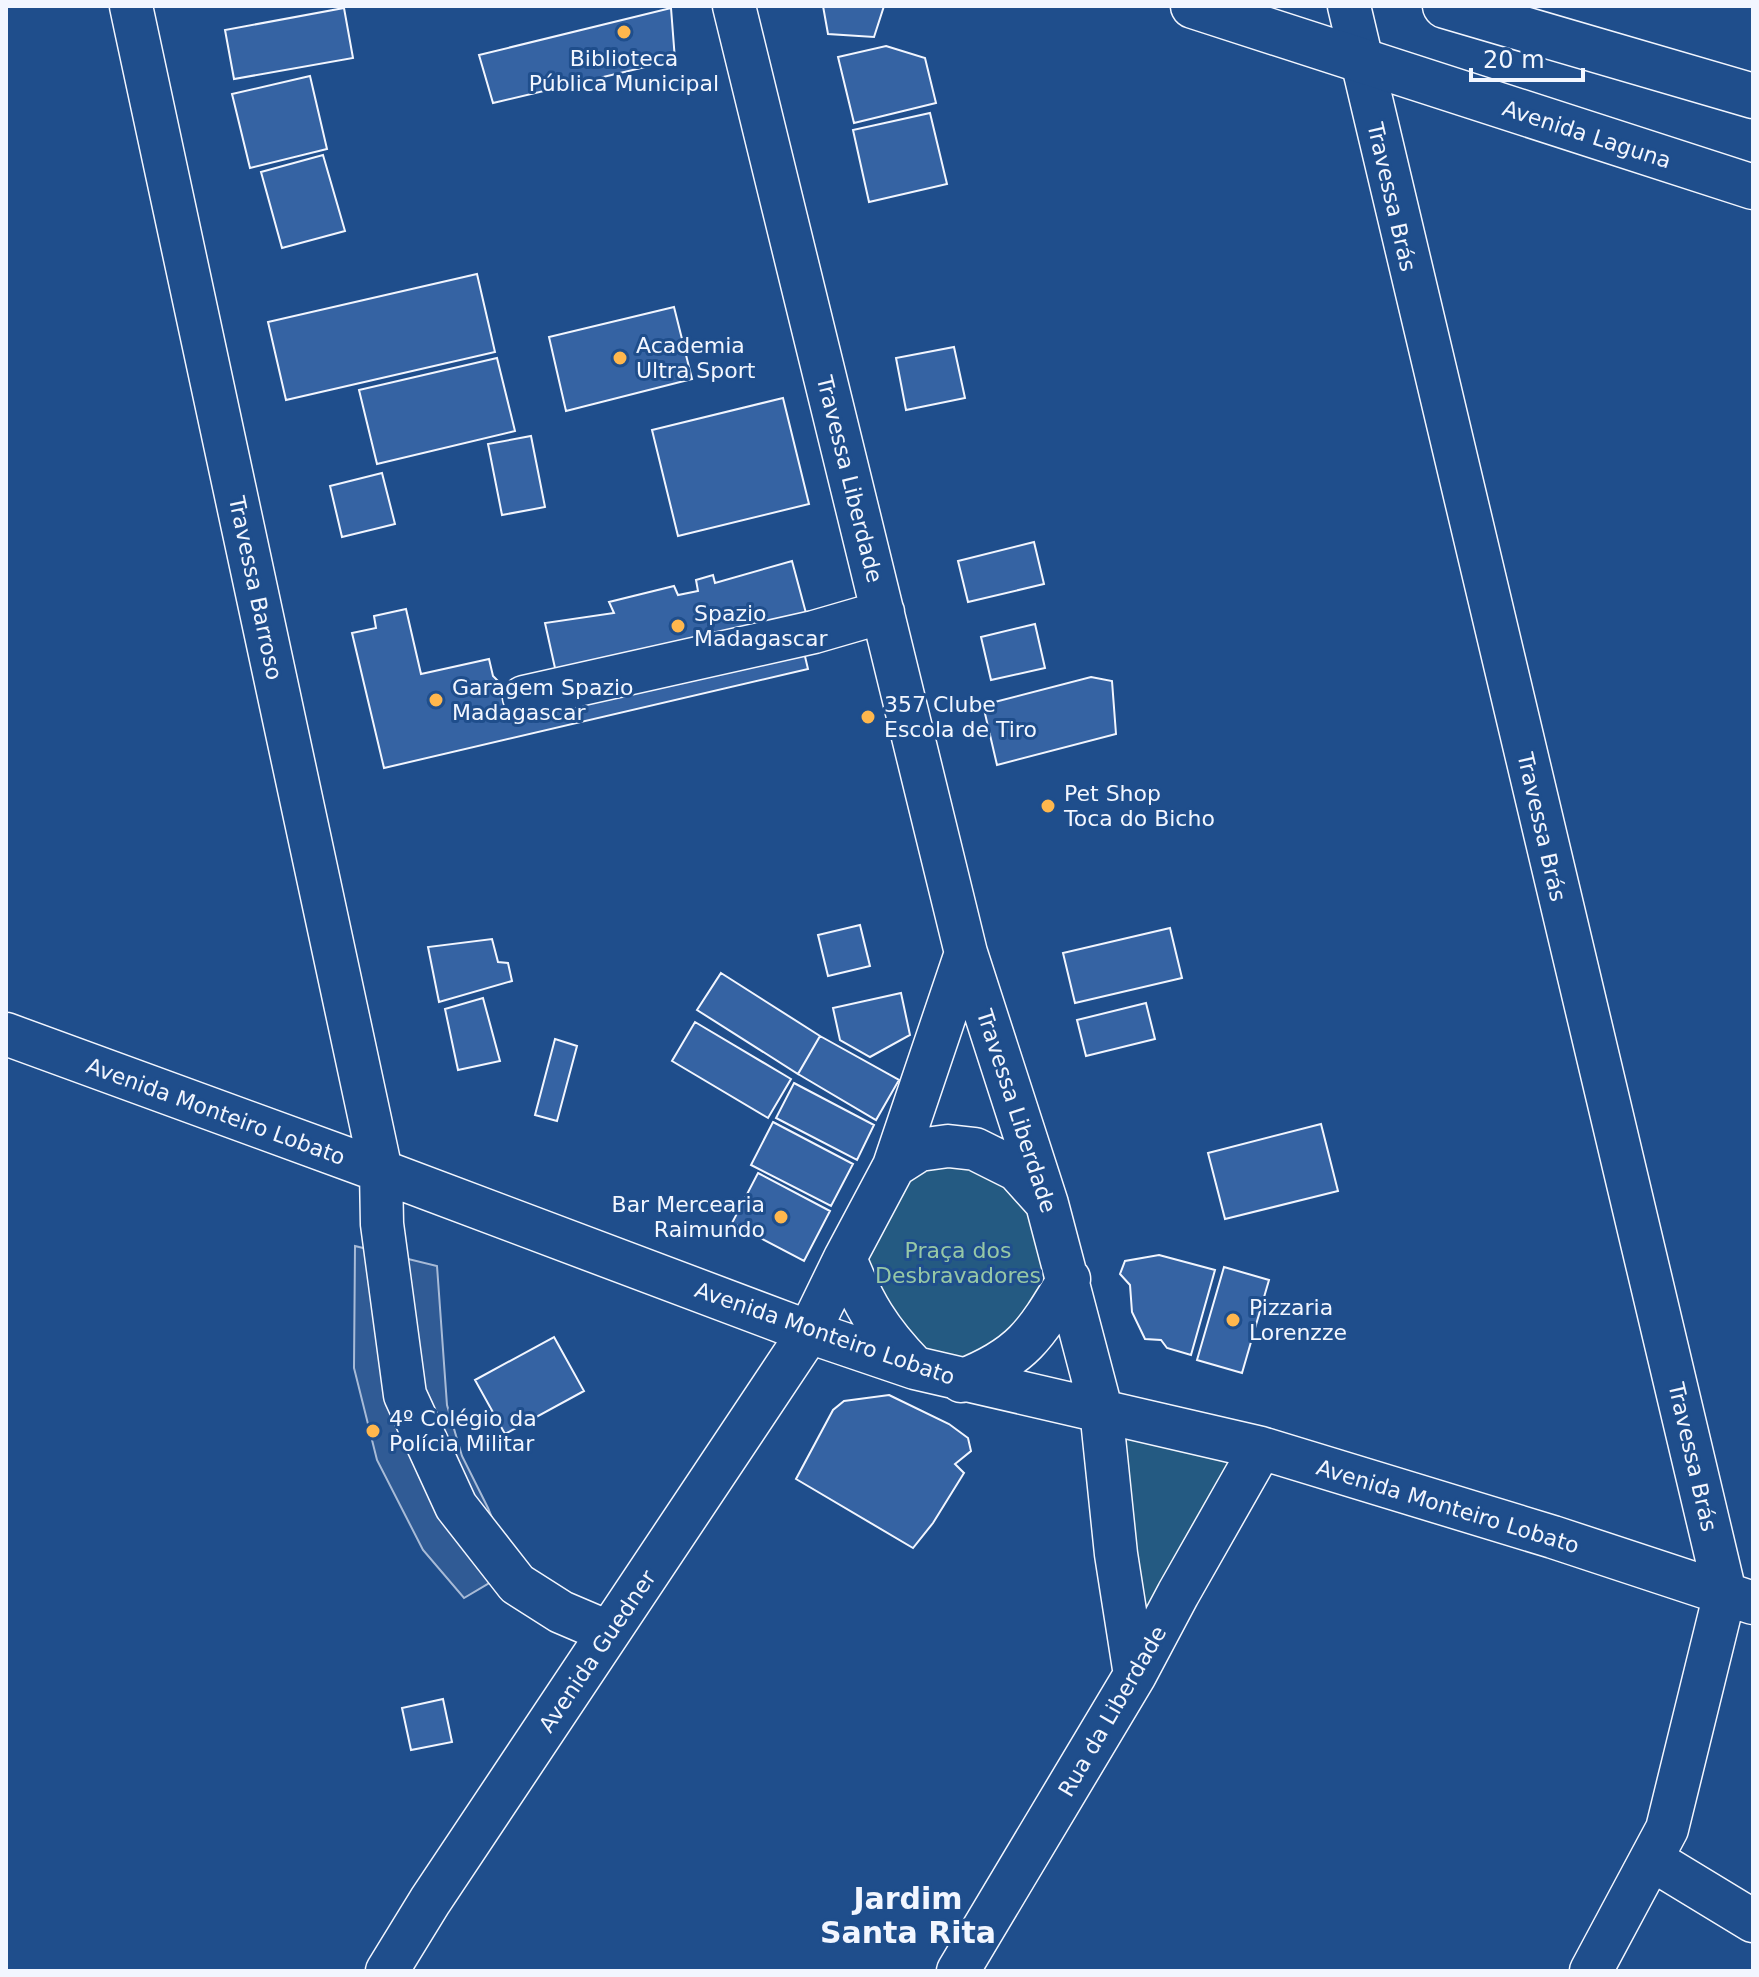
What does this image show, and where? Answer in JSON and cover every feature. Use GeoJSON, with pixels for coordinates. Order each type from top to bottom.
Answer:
{"type":"FeatureCollection","features":[{"type":"Feature","properties":{"kind":"main road","name":"Avenida Laguna"},"geometry":{"type":"LineString","coordinates":[[1193,6],[1753,187]]}},
{"type":"Feature","properties":{"kind":"main road"},"geometry":{"type":"LineString","coordinates":[[1445,6],[1753,96]]}},
{"type":"Feature","properties":{"kind":"street","name":"Travessa Barroso"},"geometry":{"type":"LineString","coordinates":[[131,6],[381,1171],[382,1224],[405,1395],[456,1506],[517,1584],[561,1612],[608,1632]]}},
{"type":"Feature","properties":{"kind":"street","name":"Travessa Liberdade"},"geometry":{"type":"LineString","coordinates":[[734,6],[966,953],[1047,1204],[1101,1409],[1116,1554],[1135,1675]]}},
{"type":"Feature","properties":{"kind":"street","name":"Travessa Brás"},"geometry":{"type":"LineString","coordinates":[[1349,6],[1360,61],[1739,1598]]}},
{"type":"Feature","properties":{"kind":"street"},"geometry":{"type":"LineString","coordinates":[[524,697],[814,632],[883,612]]}},
{"type":"Feature","properties":{"kind":"street","name":"Travessa Liberdade"},"geometry":{"type":"LineString","coordinates":[[809,1332],[894,1166],[966,953]]}},
{"type":"Feature","properties":{"kind":"street","name":"Avenida Monteiro Lobato"},"geometry":{"type":"LineString","coordinates":[[6,1034],[809,1332],[915,1368],[1261,1448],[1553,1537],[1739,1598]]}},
{"type":"Feature","properties":{"kind":"street"},"geometry":{"type":"LineString","coordinates":[[894,1166],[919,1150],[948,1146],[975,1149],[1017,1170],[1047,1204]]}},
{"type":"Feature","properties":{"kind":"street"},"geometry":{"type":"LineString","coordinates":[[845,1258],[871,1317],[915,1368]]}},
{"type":"Feature","properties":{"kind":"street"},"geometry":{"type":"LineString","coordinates":[[961,1381],[989,1370],[1015,1354],[1036,1333],[1069,1279]]}},
{"type":"Feature","properties":{"kind":"street","name":"Avenida Guedner"},"geometry":{"type":"LineString","coordinates":[[387,1971],[430,1901],[809,1332]]}},
{"type":"Feature","properties":{"kind":"street","name":"Rua da Liberdade"},"geometry":{"type":"LineString","coordinates":[[958,1971],[1135,1675],[1261,1448]]}},
{"type":"Feature","properties":{"kind":"street"},"geometry":{"type":"LineString","coordinates":[[1591,1971],[1667,1829],[1739,1598]]}},
{"type":"Feature","properties":{"kind":"street"},"geometry":{"type":"LineString","coordinates":[[1651,1859],[1753,1921]]}},
{"type":"Feature","properties":{"kind":"green space","name":"Praça dos Desbravadores"},"geometry":{"type":"Polygon","coordinates":[[[994,1157],[1069,1279],[961,1381],[858,1290],[894,1166],[994,1157]]]}},
{"type":"Feature","properties":{"kind":"green space"},"geometry":{"type":"Polygon","coordinates":[[[1101,1410],[1261,1448],[1135,1675],[1101,1410]]]}},
{"type":"Feature","properties":{"kind":"shaded area"},"geometry":{"type":"Polygon","coordinates":[[[355,1246],[437,1266],[447,1405],[462,1456],[513,1569],[464,1598],[423,1550],[377,1460],[354,1368],[355,1246]]]}},
{"type":"Feature","properties":{"kind":"building"},"geometry":{"type":"Polygon","coordinates":[[[823,6],[884,6],[874,37],[828,34],[823,6]]]}},
{"type":"Feature","properties":{"kind":"building"},"geometry":{"type":"Polygon","coordinates":[[[344,8],[353,58],[234,79],[225,30],[344,8]]]}},
{"type":"Feature","properties":{"kind":"building","name":"Biblioteca Pública Municipal"},"geometry":{"type":"Polygon","coordinates":[[[671,8],[675,60],[493,103],[479,55],[671,8]]]}},
{"type":"Feature","properties":{"kind":"building"},"geometry":{"type":"Polygon","coordinates":[[[886,46],[925,58],[936,103],[854,123],[838,57],[886,46]]]}},
{"type":"Feature","properties":{"kind":"building"},"geometry":{"type":"Polygon","coordinates":[[[310,76],[327,149],[250,168],[232,94],[310,76]]]}},
{"type":"Feature","properties":{"kind":"building"},"geometry":{"type":"Polygon","coordinates":[[[930,113],[947,184],[869,202],[853,130],[930,113]]]}},
{"type":"Feature","properties":{"kind":"building"},"geometry":{"type":"Polygon","coordinates":[[[323,155],[345,231],[282,248],[261,172],[323,155]]]}},
{"type":"Feature","properties":{"kind":"building"},"geometry":{"type":"Polygon","coordinates":[[[477,274],[495,352],[286,400],[268,322],[477,274]]]}},
{"type":"Feature","properties":{"kind":"building","name":"Academia Ultra Sport"},"geometry":{"type":"Polygon","coordinates":[[[674,307],[692,379],[566,411],[549,337],[674,307]]]}},
{"type":"Feature","properties":{"kind":"building"},"geometry":{"type":"Polygon","coordinates":[[[954,347],[965,398],[906,410],[896,358],[954,347]]]}},
{"type":"Feature","properties":{"kind":"building"},"geometry":{"type":"Polygon","coordinates":[[[497,358],[515,431],[377,464],[359,390],[497,358]]]}},
{"type":"Feature","properties":{"kind":"building"},"geometry":{"type":"Polygon","coordinates":[[[783,398],[809,504],[678,536],[652,430],[783,398]]]}},
{"type":"Feature","properties":{"kind":"building"},"geometry":{"type":"Polygon","coordinates":[[[531,436],[545,507],[502,515],[488,444],[531,436]]]}},
{"type":"Feature","properties":{"kind":"building"},"geometry":{"type":"Polygon","coordinates":[[[382,473],[395,524],[342,537],[330,486],[382,473]]]}},
{"type":"Feature","properties":{"kind":"building"},"geometry":{"type":"Polygon","coordinates":[[[1034,542],[1044,584],[968,602],[958,561],[1034,542]]]}},
{"type":"Feature","properties":{"kind":"building","name":"Spazio Madagascar"},"geometry":{"type":"Polygon","coordinates":[[[792,561],[810,628],[559,686],[545,623],[614,613],[609,602],[674,586],[678,595],[698,591],[696,580],[713,575],[715,583],[792,561]]]}},
{"type":"Feature","properties":{"kind":"building","name":"Garagem Spazio Madagascar"},"geometry":{"type":"Polygon","coordinates":[[[406,609],[421,674],[489,659],[493,676],[500,683],[508,718],[803,648],[808,669],[384,768],[352,633],[376,628],[374,616],[406,609]]]}},
{"type":"Feature","properties":{"kind":"building"},"geometry":{"type":"Polygon","coordinates":[[[1035,624],[1045,668],[991,680],[981,637],[1035,624]]]}},
{"type":"Feature","properties":{"kind":"building"},"geometry":{"type":"Polygon","coordinates":[[[1091,677],[1112,681],[1116,734],[997,765],[983,705],[1091,677]]]}},
{"type":"Feature","properties":{"kind":"building"},"geometry":{"type":"Polygon","coordinates":[[[860,925],[870,966],[828,976],[818,935],[860,925]]]}},
{"type":"Feature","properties":{"kind":"building"},"geometry":{"type":"Polygon","coordinates":[[[1170,928],[1182,978],[1075,1003],[1063,953],[1170,928]]]}},
{"type":"Feature","properties":{"kind":"building"},"geometry":{"type":"Polygon","coordinates":[[[492,939],[498,962],[508,963],[512,981],[439,1002],[428,947],[492,939]]]}},
{"type":"Feature","properties":{"kind":"building"},"geometry":{"type":"Polygon","coordinates":[[[721,973],[820,1036],[798,1074],[697,1010],[721,973]]]}},
{"type":"Feature","properties":{"kind":"building"},"geometry":{"type":"Polygon","coordinates":[[[901,993],[910,1035],[870,1057],[840,1040],[833,1008],[901,993]]]}},
{"type":"Feature","properties":{"kind":"building"},"geometry":{"type":"Polygon","coordinates":[[[483,998],[500,1061],[458,1070],[445,1009],[483,998]]]}},
{"type":"Feature","properties":{"kind":"building"},"geometry":{"type":"Polygon","coordinates":[[[1146,1003],[1155,1039],[1086,1056],[1077,1020],[1146,1003]]]}},
{"type":"Feature","properties":{"kind":"building"},"geometry":{"type":"Polygon","coordinates":[[[695,1022],[791,1079],[768,1118],[672,1061],[695,1022]]]}},
{"type":"Feature","properties":{"kind":"building"},"geometry":{"type":"Polygon","coordinates":[[[820,1036],[899,1080],[876,1120],[798,1074],[820,1036]]]}},
{"type":"Feature","properties":{"kind":"building"},"geometry":{"type":"Polygon","coordinates":[[[555,1039],[577,1046],[557,1121],[535,1115],[555,1039]]]}},
{"type":"Feature","properties":{"kind":"building"},"geometry":{"type":"Polygon","coordinates":[[[794,1083],[874,1125],[857,1160],[776,1118],[794,1083]]]}},
{"type":"Feature","properties":{"kind":"building"},"geometry":{"type":"Polygon","coordinates":[[[773,1122],[853,1164],[831,1206],[751,1165],[773,1122]]]}},
{"type":"Feature","properties":{"kind":"building"},"geometry":{"type":"Polygon","coordinates":[[[1321,1124],[1338,1191],[1225,1219],[1208,1153],[1321,1124]]]}},
{"type":"Feature","properties":{"kind":"building","name":"Bar Mercearia Raimundo"},"geometry":{"type":"Polygon","coordinates":[[[758,1173],[830,1211],[804,1261],[732,1223],[758,1173]]]}},
{"type":"Feature","properties":{"kind":"building"},"geometry":{"type":"Polygon","coordinates":[[[1159,1255],[1215,1270],[1191,1355],[1167,1348],[1161,1340],[1145,1339],[1132,1312],[1130,1285],[1120,1274],[1125,1261],[1159,1255]]]}},
{"type":"Feature","properties":{"kind":"building","name":"Pizzaria Lorenzze"},"geometry":{"type":"Polygon","coordinates":[[[1224,1267],[1269,1280],[1242,1373],[1197,1360],[1224,1267]]]}},
{"type":"Feature","properties":{"kind":"building"},"geometry":{"type":"Polygon","coordinates":[[[554,1337],[584,1391],[505,1434],[475,1380],[554,1337]]]}},
{"type":"Feature","properties":{"kind":"building"},"geometry":{"type":"Polygon","coordinates":[[[889,1395],[949,1424],[968,1438],[971,1451],[955,1464],[964,1473],[933,1523],[913,1548],[796,1479],[833,1410],[844,1401],[889,1395]]]}},
{"type":"Feature","properties":{"kind":"building"},"geometry":{"type":"Polygon","coordinates":[[[443,1699],[452,1742],[411,1750],[402,1708],[443,1699]]]}},
{"type":"Feature","properties":{"kind":"place","name":"Biblioteca Pública Municipal"},"geometry":{"type":"Point","coordinates":[624,32]}},
{"type":"Feature","properties":{"kind":"place","name":"Academia Ultra Sport"},"geometry":{"type":"Point","coordinates":[620,358]}},
{"type":"Feature","properties":{"kind":"place","name":"Spazio Madagascar"},"geometry":{"type":"Point","coordinates":[678,626]}},
{"type":"Feature","properties":{"kind":"place","name":"Garagem Spazio Madagascar"},"geometry":{"type":"Point","coordinates":[436,700]}},
{"type":"Feature","properties":{"kind":"place","name":"357 Clube Escola de Tiro"},"geometry":{"type":"Point","coordinates":[868,717]}},
{"type":"Feature","properties":{"kind":"place","name":"Pet Shop Toca do Bicho"},"geometry":{"type":"Point","coordinates":[1048,806]}},
{"type":"Feature","properties":{"kind":"place","name":"Bar Mercearia Raimundo"},"geometry":{"type":"Point","coordinates":[781,1217]}},
{"type":"Feature","properties":{"kind":"place","name":"Pizzaria Lorenzze"},"geometry":{"type":"Point","coordinates":[1233,1320]}},
{"type":"Feature","properties":{"kind":"place","name":"4º Colégio da Polícia Militar"},"geometry":{"type":"Point","coordinates":[373,1431]}},
{"type":"Feature","properties":{"kind":"district","name":"Jardim Santa Rita"},"geometry":{"type":"Point","coordinates":[908,1916]}}]}
